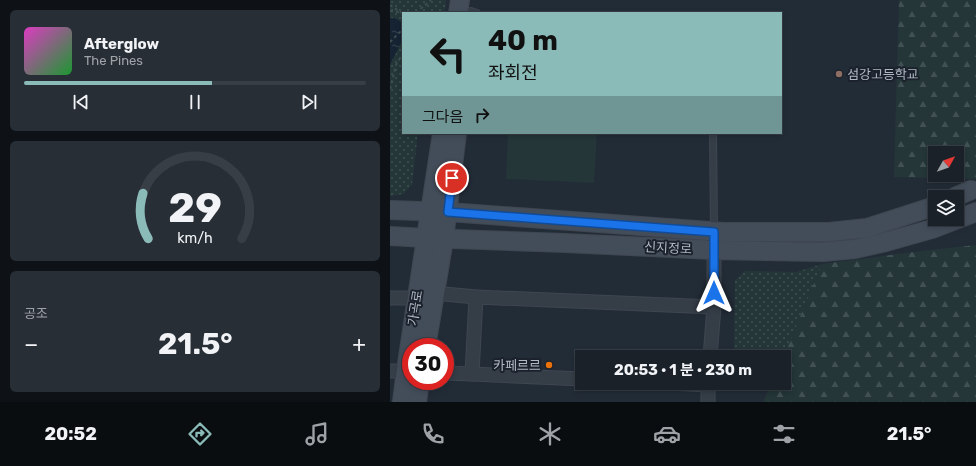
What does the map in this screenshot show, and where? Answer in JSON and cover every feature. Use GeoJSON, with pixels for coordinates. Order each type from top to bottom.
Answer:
{"type":"FeatureCollection","features":[{"type":"Feature","properties":{"kind":"street"},"geometry":{"type":"LineString","coordinates":[[439,212],[442,134]]}},
{"type":"Feature","properties":{"kind":"street"},"geometry":{"type":"LineString","coordinates":[[439,212],[457,134]]}},
{"type":"Feature","properties":{"kind":"street"},"geometry":{"type":"LineString","coordinates":[[390,210],[439,212],[714,232],[829,232],[867,228],[928,208]]}},
{"type":"Feature","properties":{"kind":"street","name":"가곡로"},"geometry":{"type":"LineString","coordinates":[[402,402],[426,238],[439,212]]}},
{"type":"Feature","properties":{"kind":"street","name":"가곡로"},"geometry":{"type":"LineString","coordinates":[[428,338],[444,239],[439,212]]}},
{"type":"Feature","properties":{"kind":"street","name":"신지정로"},"geometry":{"type":"LineString","coordinates":[[390,236],[714,250],[823,252],[855,249],[932,229],[976,212]]}},
{"type":"Feature","properties":{"kind":"street"},"geometry":{"type":"LineString","coordinates":[[711,350],[714,307],[714,232]]}},
{"type":"Feature","properties":{"kind":"street"},"geometry":{"type":"LineString","coordinates":[[444,294],[476,297],[714,307]]}},
{"type":"Feature","properties":{"kind":"street"},"geometry":{"type":"LineString","coordinates":[[472,374],[476,297]]}},
{"type":"Feature","properties":{"kind":"street"},"geometry":{"type":"LineString","coordinates":[[390,298],[406,298]]}},
{"type":"Feature","properties":{"kind":"street"},"geometry":{"type":"LineString","coordinates":[[454,373],[575,379]]}},
{"type":"Feature","properties":{"kind":"street"},"geometry":{"type":"LineString","coordinates":[[417,402],[419,390]]}},
{"type":"Feature","properties":{"kind":"street"},"geometry":{"type":"LineString","coordinates":[[708,390],[708,402]]}},
{"type":"Feature","properties":{"kind":"lane"},"geometry":{"type":"LineString","coordinates":[[713,134],[714,232]]}},
{"type":"Feature","properties":{"kind":"path"},"geometry":{"type":"LineString","coordinates":[[417,12],[431,0]]}},
{"type":"Feature","properties":{"kind":"path"},"geometry":{"type":"LineString","coordinates":[[390,5],[400,12]]}},
{"type":"Feature","properties":{"kind":"path"},"geometry":{"type":"LineString","coordinates":[[390,11],[400,12]]}},
{"type":"Feature","properties":{"kind":"path"},"geometry":{"type":"LineString","coordinates":[[390,42],[402,30]]}},
{"type":"Feature","properties":{"kind":"path"},"geometry":{"type":"LineString","coordinates":[[390,89],[396,65],[402,55]]}},
{"type":"Feature","properties":{"kind":"green space"},"geometry":{"type":"Polygon","coordinates":[[[390,0],[446,0],[445,12],[402,12],[402,134],[418,134],[412,185],[403,194],[390,196],[390,0]]]}},
{"type":"Feature","properties":{"kind":"green space"},"geometry":{"type":"Polygon","coordinates":[[[899,0],[976,0],[976,179],[964,179],[964,146],[928,146],[928,178],[894,177],[899,0]]]}},
{"type":"Feature","properties":{"kind":"green space"},"geometry":{"type":"Polygon","coordinates":[[[508,134],[597,134],[594,183],[506,179],[508,134]]]}},
{"type":"Feature","properties":{"kind":"green space"},"geometry":{"type":"Polygon","coordinates":[[[976,245],[976,402],[763,402],[769,390],[791,390],[791,350],[786,350],[822,264],[976,245]]]}},
{"type":"Feature","properties":{"kind":"green space"},"geometry":{"type":"Polygon","coordinates":[[[822,264],[786,350],[734,350],[735,280],[745,271],[796,272],[822,264]]]}},
{"type":"Feature","properties":{"kind":"water"},"geometry":{"type":"Polygon","coordinates":[[[390,18],[396,18],[402,23],[402,41],[390,65],[390,18]]]}},
{"type":"Feature","properties":{"kind":"place","name":"섬강고등학교"},"geometry":{"type":"Point","coordinates":[839,74]}},
{"type":"Feature","properties":{"kind":"place","name":"카페르르"},"geometry":{"type":"Point","coordinates":[549,365]}},
{"type":"Feature","properties":{"kind":"route"},"geometry":{"type":"LineString","coordinates":[[452,178],[448,212],[714,232],[714,293]]}}]}
